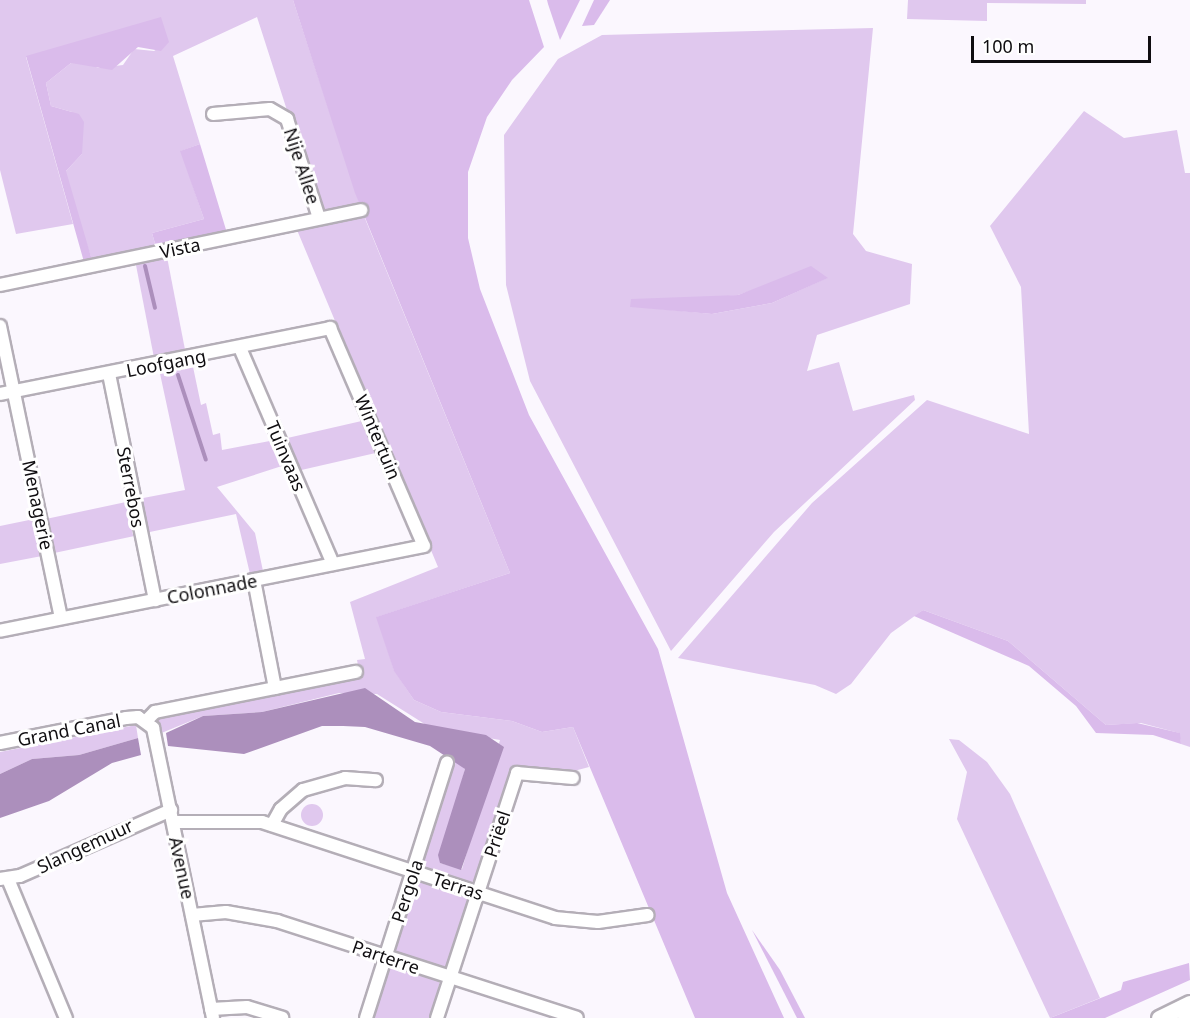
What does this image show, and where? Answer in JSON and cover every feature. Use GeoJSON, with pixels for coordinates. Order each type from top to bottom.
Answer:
{"type":"FeatureCollection","features":[{"type":"Feature","properties":{"kind":"main road"},"geometry":{"type":"LineString","coordinates":[[1159,1018],[1190,1003]]}},
{"type":"Feature","properties":{"kind":"main road"},"geometry":{"type":"LineString","coordinates":[[1185,1018],[1190,1016]]}},
{"type":"Feature","properties":{"kind":"street","name":"Nije Allee"},"geometry":{"type":"LineString","coordinates":[[213,114],[270,109],[287,119],[319,218]]}},
{"type":"Feature","properties":{"kind":"street","name":"Vista"},"geometry":{"type":"LineString","coordinates":[[0,285],[361,210]]}},
{"type":"Feature","properties":{"kind":"street"},"geometry":{"type":"LineString","coordinates":[[0,326],[14,391]]}},
{"type":"Feature","properties":{"kind":"street","name":"Loofgang"},"geometry":{"type":"LineString","coordinates":[[0,394],[110,374],[330,328]]}},
{"type":"Feature","properties":{"kind":"street","name":"Wintertuin"},"geometry":{"type":"LineString","coordinates":[[330,328],[424,546]]}},
{"type":"Feature","properties":{"kind":"street","name":"Tuinvaas"},"geometry":{"type":"LineString","coordinates":[[240,348],[333,564]]}},
{"type":"Feature","properties":{"kind":"street","name":"Sterrebos"},"geometry":{"type":"LineString","coordinates":[[110,374],[154,600]]}},
{"type":"Feature","properties":{"kind":"street","name":"Menagerie"},"geometry":{"type":"LineString","coordinates":[[14,391],[61,618]]}},
{"type":"Feature","properties":{"kind":"street","name":"Colonnade"},"geometry":{"type":"LineString","coordinates":[[0,631],[424,546]]}},
{"type":"Feature","properties":{"kind":"street"},"geometry":{"type":"LineString","coordinates":[[254,580],[275,688]]}},
{"type":"Feature","properties":{"kind":"street","name":"Grand Canal"},"geometry":{"type":"LineString","coordinates":[[0,743],[126,718],[146,721],[155,712],[356,672]]}},
{"type":"Feature","properties":{"kind":"street","name":"Avenue"},"geometry":{"type":"LineString","coordinates":[[146,721],[153,728],[212,1014]]}},
{"type":"Feature","properties":{"kind":"street","name":"Pergola"},"geometry":{"type":"LineString","coordinates":[[366,1018],[447,763]]}},
{"type":"Feature","properties":{"kind":"street","name":"Priëel"},"geometry":{"type":"LineString","coordinates":[[437,1018],[517,773],[573,778]]}},
{"type":"Feature","properties":{"kind":"street"},"geometry":{"type":"LineString","coordinates":[[272,825],[281,808],[303,790],[345,778],[376,780]]}},
{"type":"Feature","properties":{"kind":"street","name":"Terras"},"geometry":{"type":"LineString","coordinates":[[172,816],[272,825],[555,918],[598,922],[648,915]]}},
{"type":"Feature","properties":{"kind":"street","name":"Slangemuur"},"geometry":{"type":"LineString","coordinates":[[4,879],[172,816]]}},
{"type":"Feature","properties":{"kind":"street"},"geometry":{"type":"LineString","coordinates":[[4,879],[66,1018]]}},
{"type":"Feature","properties":{"kind":"street","name":"Parterre"},"geometry":{"type":"LineString","coordinates":[[192,915],[226,912],[277,921],[450,979],[577,1018]]}},
{"type":"Feature","properties":{"kind":"street"},"geometry":{"type":"LineString","coordinates":[[212,1014],[247,1007],[282,1018]]}},
{"type":"Feature","properties":{"kind":"shaded area"},"geometry":{"type":"Polygon","coordinates":[[[0,0],[293,0],[360,205],[320,213],[257,17],[173,56],[200,144],[181,151],[204,219],[152,233],[156,247],[92,260],[66,182],[66,171],[82,154],[72,112],[51,106],[46,83],[71,63],[86,62],[98,68],[123,65],[134,49],[154,51],[168,42],[26,57],[73,224],[16,234],[0,170],[0,0]]]}},
{"type":"Feature","properties":{"kind":"shaded area"},"geometry":{"type":"Polygon","coordinates":[[[293,0],[529,0],[544,47],[512,80],[487,117],[468,172],[468,238],[480,289],[529,415],[658,649],[727,893],[784,1018],[695,1018],[573,727],[542,732],[512,721],[441,712],[414,700],[394,671],[376,617],[510,573],[355,193],[293,0]]]}},
{"type":"Feature","properties":{"kind":"shaded area"},"geometry":{"type":"Polygon","coordinates":[[[547,0],[580,0],[560,40],[548,4],[547,0]]]}},
{"type":"Feature","properties":{"kind":"shaded area"},"geometry":{"type":"Polygon","coordinates":[[[594,0],[610,0],[594,25],[582,26],[594,0]]]}},
{"type":"Feature","properties":{"kind":"shaded area"},"geometry":{"type":"Polygon","coordinates":[[[908,0],[1086,0],[1086,4],[987,3],[987,21],[907,19],[908,0]]]}},
{"type":"Feature","properties":{"kind":"shaded area"},"geometry":{"type":"Polygon","coordinates":[[[161,17],[169,42],[161,51],[138,47],[112,70],[71,63],[46,83],[51,106],[79,114],[84,122],[82,154],[66,171],[92,260],[84,262],[26,56],[161,17]]]}},
{"type":"Feature","properties":{"kind":"shaded area"},"geometry":{"type":"Polygon","coordinates":[[[873,28],[853,234],[866,251],[912,264],[910,304],[817,335],[807,371],[839,362],[853,411],[914,395],[915,400],[774,532],[671,651],[530,381],[506,285],[504,135],[558,59],[602,35],[873,28]],[[827,278],[782,280],[738,295],[630,306],[712,314],[772,303],[827,278]]]}},
{"type":"Feature","properties":{"kind":"shaded area"},"geometry":{"type":"Polygon","coordinates":[[[1084,111],[1124,138],[1177,130],[1185,173],[1190,173],[1190,747],[1181,744],[1179,733],[1141,723],[1106,725],[1008,641],[923,610],[891,633],[851,684],[836,694],[815,685],[678,658],[812,503],[927,400],[1029,434],[1021,287],[990,226],[1084,111]]]}},
{"type":"Feature","properties":{"kind":"shaded area"},"geometry":{"type":"Polygon","coordinates":[[[200,144],[227,233],[156,247],[152,233],[204,219],[180,151],[200,144]]]}},
{"type":"Feature","properties":{"kind":"shaded area"},"geometry":{"type":"Polygon","coordinates":[[[364,216],[510,573],[377,617],[394,670],[414,700],[441,712],[512,721],[542,732],[573,727],[589,767],[574,771],[515,767],[478,876],[471,883],[427,869],[423,858],[455,759],[465,769],[440,863],[462,869],[500,740],[431,728],[377,694],[339,693],[262,712],[203,716],[159,734],[156,719],[360,676],[357,660],[365,659],[350,602],[438,567],[297,230],[364,216]]]}},
{"type":"Feature","properties":{"kind":"shaded area"},"geometry":{"type":"Polygon","coordinates":[[[167,257],[185,351],[154,357],[136,263],[167,257]]]}},
{"type":"Feature","properties":{"kind":"shaded area"},"geometry":{"type":"Polygon","coordinates":[[[811,266],[828,278],[772,303],[712,314],[630,307],[631,299],[738,295],[811,266]]]}},
{"type":"Feature","properties":{"kind":"shaded area"},"geometry":{"type":"Polygon","coordinates":[[[173,361],[192,362],[201,405],[206,403],[213,435],[220,433],[222,450],[275,440],[285,465],[217,487],[255,533],[263,571],[250,574],[236,514],[145,533],[138,499],[185,490],[159,369],[173,361]]]}},
{"type":"Feature","properties":{"kind":"shaded area"},"geometry":{"type":"Polygon","coordinates":[[[366,420],[380,452],[297,471],[283,439],[366,420]]]}},
{"type":"Feature","properties":{"kind":"shaded area"},"geometry":{"type":"Polygon","coordinates":[[[126,502],[133,536],[53,553],[46,519],[126,502]]]}},
{"type":"Feature","properties":{"kind":"shaded area"},"geometry":{"type":"Polygon","coordinates":[[[34,519],[42,556],[0,564],[0,526],[34,519]]]}},
{"type":"Feature","properties":{"kind":"shaded area"},"geometry":{"type":"Polygon","coordinates":[[[923,610],[1008,641],[1106,725],[1137,723],[1180,733],[1181,744],[1153,735],[1096,733],[1076,706],[1029,666],[914,616],[923,610]]]}},
{"type":"Feature","properties":{"kind":"shaded area"},"geometry":{"type":"Polygon","coordinates":[[[365,688],[415,722],[486,735],[504,747],[461,870],[440,863],[438,855],[465,769],[430,746],[365,727],[322,726],[244,754],[168,746],[166,733],[203,716],[262,712],[365,688]]]}},
{"type":"Feature","properties":{"kind":"shaded area"},"geometry":{"type":"Polygon","coordinates":[[[136,725],[138,738],[79,755],[32,759],[0,774],[0,752],[136,725]]]}},
{"type":"Feature","properties":{"kind":"shaded area"},"geometry":{"type":"Polygon","coordinates":[[[138,738],[141,755],[112,763],[49,801],[0,818],[0,774],[32,759],[79,755],[138,738]]]}},
{"type":"Feature","properties":{"kind":"shaded area"},"geometry":{"type":"Polygon","coordinates":[[[949,739],[959,740],[987,762],[1010,794],[1100,998],[1050,1018],[957,819],[967,772],[949,739]]]}},
{"type":"Feature","properties":{"kind":"shaded area"},"geometry":{"type":"Polygon","coordinates":[[[312,804],[320,807],[323,815],[320,823],[312,826],[304,823],[301,815],[304,807],[312,804]]]}},
{"type":"Feature","properties":{"kind":"shaded area"},"geometry":{"type":"Polygon","coordinates":[[[419,879],[470,897],[448,966],[441,969],[399,956],[394,946],[419,879]]]}},
{"type":"Feature","properties":{"kind":"shaded area"},"geometry":{"type":"Polygon","coordinates":[[[752,930],[780,970],[805,1018],[797,1018],[752,930]]]}},
{"type":"Feature","properties":{"kind":"shaded area"},"geometry":{"type":"Polygon","coordinates":[[[1189,963],[1190,980],[1105,1018],[1050,1018],[1121,990],[1123,982],[1189,963]]]}},
{"type":"Feature","properties":{"kind":"shaded area"},"geometry":{"type":"Polygon","coordinates":[[[395,965],[440,980],[432,1018],[371,1018],[388,967],[395,965]]]}},
{"type":"Feature","properties":{"kind":"waterway"},"geometry":{"type":"LineString","coordinates":[[145,266],[155,308]]}},
{"type":"Feature","properties":{"kind":"waterway"},"geometry":{"type":"LineString","coordinates":[[178,375],[206,460]]}}]}
